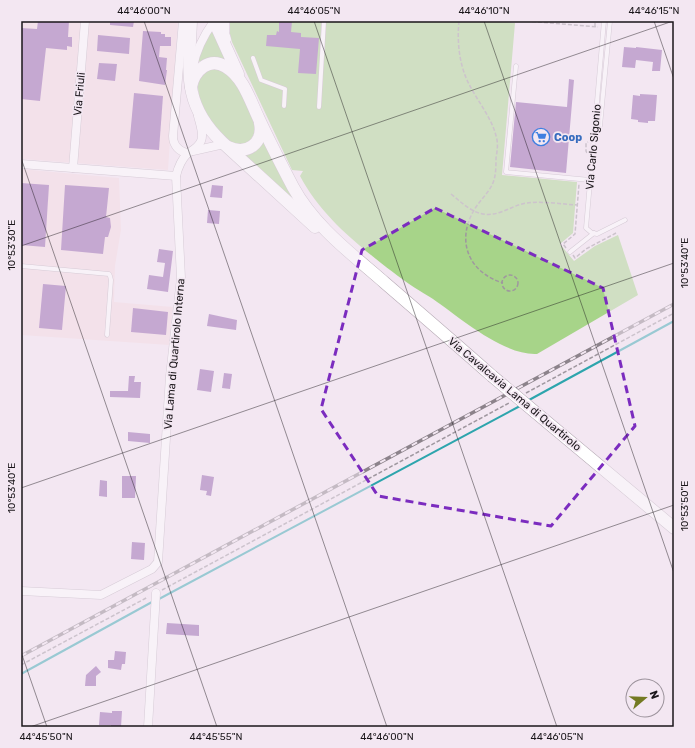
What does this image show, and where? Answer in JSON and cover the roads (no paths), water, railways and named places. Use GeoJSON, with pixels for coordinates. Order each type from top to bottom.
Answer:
{"type":"FeatureCollection","features":[{"type":"Feature","properties":{"kind":"main road"},"geometry":{"type":"LineString","coordinates":[[191,21],[189,69],[191,87]]}},
{"type":"Feature","properties":{"kind":"main road"},"geometry":{"type":"LineString","coordinates":[[214,21],[242,83]]}},
{"type":"Feature","properties":{"kind":"main road","name":"Via Cavalcavia Lama di Quartirolo"},"geometry":{"type":"LineString","coordinates":[[357,259],[337,245],[304,217],[207,127],[196,107],[191,87],[196,72],[204,66],[215,64],[226,67],[242,83],[294,189],[323,228],[492,376],[674,528]]}},
{"type":"Feature","properties":{"kind":"main road","name":"Via Cavalcavia Lama di Quartirolo"},"geometry":{"type":"LineString","coordinates":[[225,145],[238,151],[246,150],[253,145],[259,138],[260,133],[258,117]]}},
{"type":"Feature","properties":{"kind":"street","name":"Via Friuli"},"geometry":{"type":"LineString","coordinates":[[73,168],[85,21]]}},
{"type":"Feature","properties":{"kind":"street"},"geometry":{"type":"LineString","coordinates":[[183,21],[172,136],[176,146],[183,152],[225,145]]}},
{"type":"Feature","properties":{"kind":"street"},"geometry":{"type":"LineString","coordinates":[[191,87],[197,51],[204,36],[214,21]]}},
{"type":"Feature","properties":{"kind":"street"},"geometry":{"type":"LineString","coordinates":[[225,21],[225,33],[239,68],[242,83]]}},
{"type":"Feature","properties":{"kind":"street","name":"Via Lama di Quartirolo Interna"},"geometry":{"type":"LineString","coordinates":[[21,591],[101,595],[152,569],[158,562],[170,376],[182,278],[176,176],[180,164],[190,152],[199,145],[202,136],[196,107]]}},
{"type":"Feature","properties":{"kind":"street"},"geometry":{"type":"LineString","coordinates":[[21,164],[176,176]]}},
{"type":"Feature","properties":{"kind":"street"},"geometry":{"type":"LineString","coordinates":[[148,727],[156,593]]}},
{"type":"Feature","properties":{"kind":"lane"},"geometry":{"type":"LineString","coordinates":[[319,107],[324,21]]}},
{"type":"Feature","properties":{"kind":"lane","name":"Via Carlo Sigonio"},"geometry":{"type":"LineString","coordinates":[[594,233],[586,228],[586,224],[604,21]]}},
{"type":"Feature","properties":{"kind":"lane","name":"Via Carlo Sigonio"},"geometry":{"type":"LineString","coordinates":[[600,126],[610,21]]}},
{"type":"Feature","properties":{"kind":"lane"},"geometry":{"type":"LineString","coordinates":[[253,58],[261,80],[285,89],[284,106]]}},
{"type":"Feature","properties":{"kind":"lane"},"geometry":{"type":"LineString","coordinates":[[516,66],[506,172],[590,180]]}},
{"type":"Feature","properties":{"kind":"lane"},"geometry":{"type":"LineString","coordinates":[[570,252],[594,233],[597,234],[625,220]]}},
{"type":"Feature","properties":{"kind":"lane"},"geometry":{"type":"LineString","coordinates":[[21,266],[108,274],[111,280],[106,335]]}},
{"type":"Feature","properties":{"kind":"waterway"},"geometry":{"type":"LineString","coordinates":[[529,400],[674,321]]}},
{"type":"Feature","properties":{"kind":"waterway"},"geometry":{"type":"LineString","coordinates":[[159,599],[520,406]]}},
{"type":"Feature","properties":{"kind":"waterway"},"geometry":{"type":"LineString","coordinates":[[21,674],[152,602]]}},
{"type":"Feature","properties":{"kind":"railway"},"geometry":{"type":"LineString","coordinates":[[21,656],[674,304]]}},
{"type":"Feature","properties":{"kind":"place","name":"Coop"},"geometry":{"type":"Point","coordinates":[541,137]}}]}
